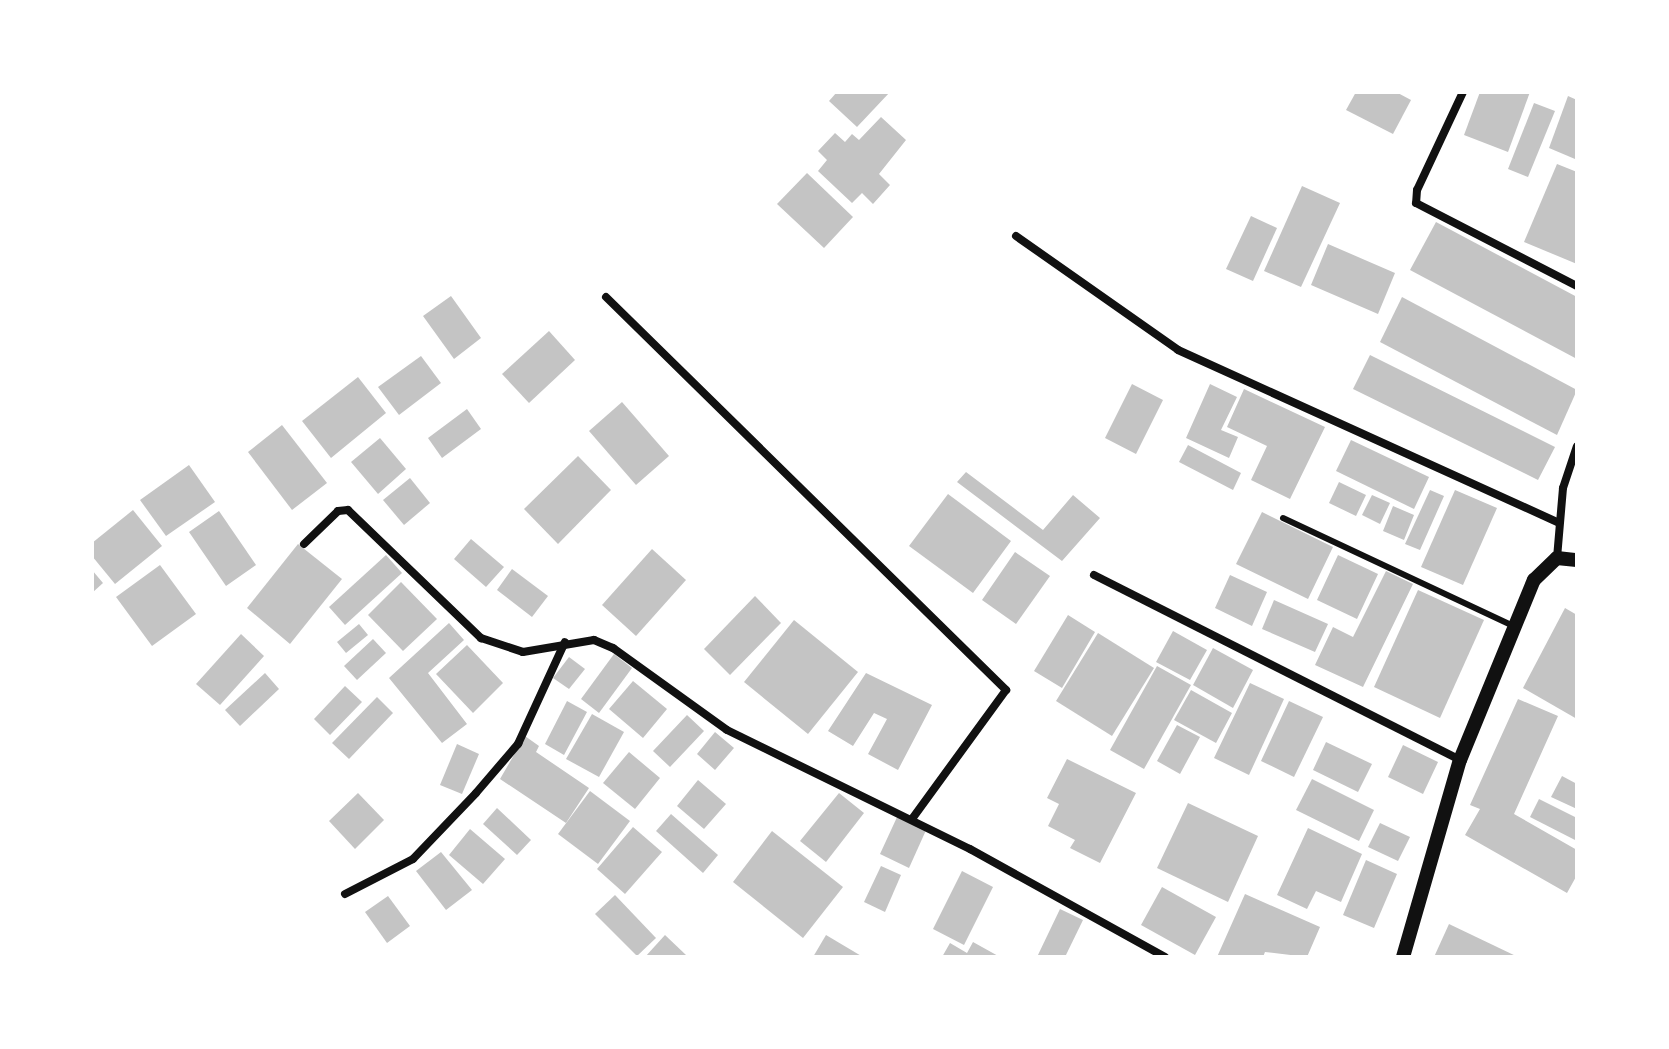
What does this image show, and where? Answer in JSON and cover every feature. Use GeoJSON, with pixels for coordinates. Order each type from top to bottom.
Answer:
{"type":"FeatureCollection","features":[{"type":"Feature","properties":{"kind":"street"},"geometry":{"type":"LineString","coordinates":[[1463,92],[1417,190],[1416,203],[1577,286]]}},
{"type":"Feature","properties":{"kind":"street"},"geometry":{"type":"LineString","coordinates":[[1016,236],[1178,350],[1557,522]]}},
{"type":"Feature","properties":{"kind":"street"},"geometry":{"type":"LineString","coordinates":[[606,297],[1006,690],[912,819]]}},
{"type":"Feature","properties":{"kind":"street"},"geometry":{"type":"LineString","coordinates":[[1403,957],[1460,760],[1534,580],[1557,558],[1557,522],[1577,446]]}},
{"type":"Feature","properties":{"kind":"street"},"geometry":{"type":"LineString","coordinates":[[304,544],[338,511],[348,510],[481,638],[523,652],[565,642],[594,640],[613,648],[727,730],[912,819],[1165,957]]}},
{"type":"Feature","properties":{"kind":"street"},"geometry":{"type":"LineString","coordinates":[[1557,558],[1577,560]]}},
{"type":"Feature","properties":{"kind":"street"},"geometry":{"type":"LineString","coordinates":[[1094,575],[1460,760]]}},
{"type":"Feature","properties":{"kind":"street"},"geometry":{"type":"LineString","coordinates":[[345,894],[413,859],[476,793],[518,744],[565,642]]}},
{"type":"Feature","properties":{"kind":"lane"},"geometry":{"type":"LineString","coordinates":[[1283,518],[1514,626]]}},
{"type":"Feature","properties":{"kind":"building"},"geometry":{"type":"Polygon","coordinates":[[[837,92],[890,92],[857,127],[829,101],[837,92]]]}},
{"type":"Feature","properties":{"kind":"building"},"geometry":{"type":"Polygon","coordinates":[[[1356,92],[1396,92],[1411,100],[1393,134],[1346,110],[1356,92]]]}},
{"type":"Feature","properties":{"kind":"building"},"geometry":{"type":"Polygon","coordinates":[[[1480,92],[1530,92],[1508,152],[1464,135],[1480,92]]]}},
{"type":"Feature","properties":{"kind":"building"},"geometry":{"type":"Polygon","coordinates":[[[1568,96],[1577,100],[1575,159],[1549,148],[1568,96]]]}},
{"type":"Feature","properties":{"kind":"building"},"geometry":{"type":"Polygon","coordinates":[[[1534,103],[1555,111],[1528,177],[1508,169],[1534,103]]]}},
{"type":"Feature","properties":{"kind":"building"},"geometry":{"type":"Polygon","coordinates":[[[881,117],[906,140],[879,174],[890,185],[873,204],[862,193],[852,203],[818,171],[827,160],[818,151],[835,133],[845,142],[852,134],[859,140],[881,117]]]}},
{"type":"Feature","properties":{"kind":"building"},"geometry":{"type":"Polygon","coordinates":[[[1557,164],[1577,172],[1577,264],[1524,242],[1557,164]]]}},
{"type":"Feature","properties":{"kind":"building"},"geometry":{"type":"Polygon","coordinates":[[[807,173],[853,217],[824,248],[777,204],[807,173]]]}},
{"type":"Feature","properties":{"kind":"building"},"geometry":{"type":"Polygon","coordinates":[[[1302,186],[1340,203],[1301,287],[1264,271],[1302,186]]]}},
{"type":"Feature","properties":{"kind":"building"},"geometry":{"type":"Polygon","coordinates":[[[1251,216],[1277,228],[1253,281],[1226,269],[1251,216]]]}},
{"type":"Feature","properties":{"kind":"building"},"geometry":{"type":"Polygon","coordinates":[[[1436,222],[1577,297],[1577,359],[1410,270],[1436,222]]]}},
{"type":"Feature","properties":{"kind":"building"},"geometry":{"type":"Polygon","coordinates":[[[1328,244],[1395,273],[1378,314],[1311,285],[1328,244]]]}},
{"type":"Feature","properties":{"kind":"building"},"geometry":{"type":"Polygon","coordinates":[[[451,296],[481,338],[454,359],[423,316],[451,296]]]}},
{"type":"Feature","properties":{"kind":"building"},"geometry":{"type":"Polygon","coordinates":[[[1402,297],[1577,390],[1557,435],[1380,342],[1402,297]]]}},
{"type":"Feature","properties":{"kind":"building"},"geometry":{"type":"Polygon","coordinates":[[[549,331],[575,360],[529,403],[502,374],[549,331]]]}},
{"type":"Feature","properties":{"kind":"building"},"geometry":{"type":"Polygon","coordinates":[[[1370,355],[1555,447],[1538,480],[1353,389],[1370,355]]]}},
{"type":"Feature","properties":{"kind":"building"},"geometry":{"type":"Polygon","coordinates":[[[421,356],[441,383],[399,415],[378,387],[421,356]]]}},
{"type":"Feature","properties":{"kind":"building"},"geometry":{"type":"Polygon","coordinates":[[[358,377],[386,413],[331,458],[302,421],[358,377]]]}},
{"type":"Feature","properties":{"kind":"building"},"geometry":{"type":"Polygon","coordinates":[[[1132,384],[1163,400],[1136,454],[1105,438],[1132,384]]]}},
{"type":"Feature","properties":{"kind":"building"},"geometry":{"type":"Polygon","coordinates":[[[1210,384],[1237,397],[1221,430],[1238,437],[1229,458],[1186,438],[1210,384]]]}},
{"type":"Feature","properties":{"kind":"building"},"geometry":{"type":"Polygon","coordinates":[[[1244,389],[1325,427],[1290,499],[1251,480],[1267,446],[1227,427],[1244,389]]]}},
{"type":"Feature","properties":{"kind":"building"},"geometry":{"type":"Polygon","coordinates":[[[622,402],[669,456],[636,485],[589,431],[622,402]]]}},
{"type":"Feature","properties":{"kind":"building"},"geometry":{"type":"Polygon","coordinates":[[[467,409],[481,429],[442,458],[428,438],[467,409]]]}},
{"type":"Feature","properties":{"kind":"building"},"geometry":{"type":"Polygon","coordinates":[[[282,425],[327,483],[292,510],[248,452],[282,425]]]}},
{"type":"Feature","properties":{"kind":"building"},"geometry":{"type":"Polygon","coordinates":[[[380,438],[406,469],[378,494],[351,462],[380,438]]]}},
{"type":"Feature","properties":{"kind":"building"},"geometry":{"type":"Polygon","coordinates":[[[1351,440],[1429,477],[1414,509],[1336,471],[1351,440]]]}},
{"type":"Feature","properties":{"kind":"building"},"geometry":{"type":"Polygon","coordinates":[[[1188,445],[1241,473],[1233,490],[1179,462],[1188,445]]]}},
{"type":"Feature","properties":{"kind":"building"},"geometry":{"type":"Polygon","coordinates":[[[578,456],[611,490],[558,544],[524,509],[578,456]]]}},
{"type":"Feature","properties":{"kind":"building"},"geometry":{"type":"Polygon","coordinates":[[[189,465],[215,502],[166,536],[140,500],[189,465]]]}},
{"type":"Feature","properties":{"kind":"building"},"geometry":{"type":"Polygon","coordinates":[[[966,472],[1043,530],[1073,495],[1100,518],[1062,561],[957,482],[966,472]]]}},
{"type":"Feature","properties":{"kind":"building"},"geometry":{"type":"Polygon","coordinates":[[[410,478],[430,503],[404,525],[383,500],[410,478]]]}},
{"type":"Feature","properties":{"kind":"building"},"geometry":{"type":"Polygon","coordinates":[[[1339,482],[1366,495],[1356,516],[1329,503],[1339,482]]]}},
{"type":"Feature","properties":{"kind":"building"},"geometry":{"type":"Polygon","coordinates":[[[1430,490],[1444,496],[1420,550],[1405,544],[1430,490]]]}},
{"type":"Feature","properties":{"kind":"building"},"geometry":{"type":"Polygon","coordinates":[[[1455,490],[1497,508],[1463,585],[1421,567],[1455,490]]]}},
{"type":"Feature","properties":{"kind":"building"},"geometry":{"type":"Polygon","coordinates":[[[948,494],[1011,541],[973,593],[909,546],[948,494]]]}},
{"type":"Feature","properties":{"kind":"building"},"geometry":{"type":"Polygon","coordinates":[[[1372,495],[1390,503],[1380,524],[1362,515],[1372,495]]]}},
{"type":"Feature","properties":{"kind":"building"},"geometry":{"type":"Polygon","coordinates":[[[1393,506],[1414,515],[1404,540],[1383,531],[1393,506]]]}},
{"type":"Feature","properties":{"kind":"building"},"geometry":{"type":"Polygon","coordinates":[[[133,510],[162,546],[115,584],[92,556],[92,543],[133,510]]]}},
{"type":"Feature","properties":{"kind":"building"},"geometry":{"type":"Polygon","coordinates":[[[219,511],[256,565],[226,586],[189,532],[219,511]]]}},
{"type":"Feature","properties":{"kind":"building"},"geometry":{"type":"Polygon","coordinates":[[[1262,512],[1333,547],[1308,599],[1236,564],[1262,512]]]}},
{"type":"Feature","properties":{"kind":"building"},"geometry":{"type":"Polygon","coordinates":[[[471,539],[504,567],[486,587],[454,559],[471,539]]]}},
{"type":"Feature","properties":{"kind":"building"},"geometry":{"type":"Polygon","coordinates":[[[298,544],[342,579],[290,644],[247,608],[298,544]]]}},
{"type":"Feature","properties":{"kind":"building"},"geometry":{"type":"Polygon","coordinates":[[[652,549],[686,580],[636,636],[602,605],[652,549]]]}},
{"type":"Feature","properties":{"kind":"building"},"geometry":{"type":"Polygon","coordinates":[[[1015,552],[1050,576],[1016,624],[982,600],[1015,552]]]}},
{"type":"Feature","properties":{"kind":"building"},"geometry":{"type":"Polygon","coordinates":[[[386,555],[402,573],[345,625],[329,607],[386,555]]]}},
{"type":"Feature","properties":{"kind":"building"},"geometry":{"type":"Polygon","coordinates":[[[1338,555],[1378,574],[1357,619],[1317,600],[1338,555]]]}},
{"type":"Feature","properties":{"kind":"building"},"geometry":{"type":"Polygon","coordinates":[[[160,565],[196,614],[152,646],[116,597],[160,565]]]}},
{"type":"Feature","properties":{"kind":"building"},"geometry":{"type":"Polygon","coordinates":[[[512,569],[548,596],[532,617],[497,590],[512,569]]]}},
{"type":"Feature","properties":{"kind":"building"},"geometry":{"type":"Polygon","coordinates":[[[92,570],[103,583],[92,593],[92,570]]]}},
{"type":"Feature","properties":{"kind":"building"},"geometry":{"type":"Polygon","coordinates":[[[1386,571],[1413,584],[1363,687],[1315,665],[1333,627],[1353,637],[1386,571]]]}},
{"type":"Feature","properties":{"kind":"building"},"geometry":{"type":"Polygon","coordinates":[[[1230,575],[1267,592],[1252,626],[1215,608],[1230,575]]]}},
{"type":"Feature","properties":{"kind":"building"},"geometry":{"type":"Polygon","coordinates":[[[401,582],[437,619],[403,651],[368,615],[401,582]]]}},
{"type":"Feature","properties":{"kind":"building"},"geometry":{"type":"Polygon","coordinates":[[[1418,590],[1484,620],[1440,718],[1374,687],[1418,590]]]}},
{"type":"Feature","properties":{"kind":"building"},"geometry":{"type":"Polygon","coordinates":[[[755,596],[781,623],[730,675],[704,649],[755,596]]]}},
{"type":"Feature","properties":{"kind":"building"},"geometry":{"type":"Polygon","coordinates":[[[1274,600],[1328,624],[1315,652],[1262,629],[1274,600]]]}},
{"type":"Feature","properties":{"kind":"building"},"geometry":{"type":"Polygon","coordinates":[[[1565,608],[1577,615],[1577,719],[1523,688],[1565,608]]]}},
{"type":"Feature","properties":{"kind":"building"},"geometry":{"type":"Polygon","coordinates":[[[1068,615],[1095,632],[1062,688],[1034,671],[1068,615]]]}},
{"type":"Feature","properties":{"kind":"building"},"geometry":{"type":"Polygon","coordinates":[[[794,620],[858,672],[808,734],[744,682],[794,620]]]}},
{"type":"Feature","properties":{"kind":"building"},"geometry":{"type":"Polygon","coordinates":[[[449,623],[464,640],[428,673],[467,724],[442,743],[389,678],[449,623]]]}},
{"type":"Feature","properties":{"kind":"building"},"geometry":{"type":"Polygon","coordinates":[[[359,624],[368,635],[346,653],[337,642],[359,624]]]}},
{"type":"Feature","properties":{"kind":"building"},"geometry":{"type":"Polygon","coordinates":[[[1173,631],[1207,650],[1190,680],[1156,662],[1173,631]]]}},
{"type":"Feature","properties":{"kind":"building"},"geometry":{"type":"Polygon","coordinates":[[[1098,633],[1154,668],[1112,736],[1056,701],[1098,633]]]}},
{"type":"Feature","properties":{"kind":"building"},"geometry":{"type":"Polygon","coordinates":[[[241,634],[264,656],[220,705],[196,684],[241,634]]]}},
{"type":"Feature","properties":{"kind":"building"},"geometry":{"type":"Polygon","coordinates":[[[373,639],[386,653],[357,680],[344,666],[373,639]]]}},
{"type":"Feature","properties":{"kind":"building"},"geometry":{"type":"Polygon","coordinates":[[[467,645],[503,683],[473,713],[436,674],[467,645]]]}},
{"type":"Feature","properties":{"kind":"building"},"geometry":{"type":"Polygon","coordinates":[[[1213,648],[1253,670],[1233,708],[1193,685],[1213,648]]]}},
{"type":"Feature","properties":{"kind":"building"},"geometry":{"type":"Polygon","coordinates":[[[614,654],[632,668],[599,713],[581,699],[614,654]]]}},
{"type":"Feature","properties":{"kind":"building"},"geometry":{"type":"Polygon","coordinates":[[[569,657],[585,669],[569,689],[553,678],[569,657]]]}},
{"type":"Feature","properties":{"kind":"building"},"geometry":{"type":"Polygon","coordinates":[[[1157,666],[1191,685],[1144,769],[1110,750],[1157,666]]]}},
{"type":"Feature","properties":{"kind":"building"},"geometry":{"type":"Polygon","coordinates":[[[265,673],[279,689],[240,726],[225,710],[265,673]]]}},
{"type":"Feature","properties":{"kind":"building"},"geometry":{"type":"Polygon","coordinates":[[[866,673],[932,705],[898,770],[868,754],[887,719],[874,713],[853,746],[828,731],[866,673]]]}},
{"type":"Feature","properties":{"kind":"building"},"geometry":{"type":"Polygon","coordinates":[[[633,681],[667,709],[643,738],[609,709],[633,681]]]}},
{"type":"Feature","properties":{"kind":"building"},"geometry":{"type":"Polygon","coordinates":[[[1250,683],[1284,699],[1249,775],[1214,758],[1250,683]]]}},
{"type":"Feature","properties":{"kind":"building"},"geometry":{"type":"Polygon","coordinates":[[[345,686],[362,702],[330,735],[314,719],[345,686]]]}},
{"type":"Feature","properties":{"kind":"building"},"geometry":{"type":"Polygon","coordinates":[[[1191,690],[1232,713],[1216,743],[1174,720],[1191,690]]]}},
{"type":"Feature","properties":{"kind":"building"},"geometry":{"type":"Polygon","coordinates":[[[377,697],[393,713],[349,759],[332,743],[377,697]]]}},
{"type":"Feature","properties":{"kind":"building"},"geometry":{"type":"Polygon","coordinates":[[[1518,699],[1558,716],[1514,814],[1577,850],[1577,875],[1567,893],[1465,835],[1480,809],[1470,805],[1518,699]]]}},
{"type":"Feature","properties":{"kind":"building"},"geometry":{"type":"Polygon","coordinates":[[[567,701],[587,712],[564,755],[545,744],[567,701]]]}},
{"type":"Feature","properties":{"kind":"building"},"geometry":{"type":"Polygon","coordinates":[[[1289,701],[1323,717],[1294,777],[1261,761],[1289,701]]]}},
{"type":"Feature","properties":{"kind":"building"},"geometry":{"type":"Polygon","coordinates":[[[592,714],[624,732],[599,777],[566,759],[592,714]]]}},
{"type":"Feature","properties":{"kind":"building"},"geometry":{"type":"Polygon","coordinates":[[[687,715],[704,731],[670,767],[653,751],[687,715]]]}},
{"type":"Feature","properties":{"kind":"building"},"geometry":{"type":"Polygon","coordinates":[[[1177,725],[1200,737],[1180,774],[1157,761],[1177,725]]]}},
{"type":"Feature","properties":{"kind":"building"},"geometry":{"type":"Polygon","coordinates":[[[715,732],[734,748],[715,770],[697,754],[715,732]]]}},
{"type":"Feature","properties":{"kind":"building"},"geometry":{"type":"Polygon","coordinates":[[[525,736],[539,746],[536,752],[589,788],[566,823],[500,779],[525,736]]]}},
{"type":"Feature","properties":{"kind":"building"},"geometry":{"type":"Polygon","coordinates":[[[1326,742],[1372,764],[1358,792],[1313,770],[1326,742]]]}},
{"type":"Feature","properties":{"kind":"building"},"geometry":{"type":"Polygon","coordinates":[[[457,744],[479,754],[462,794],[440,785],[457,744]]]}},
{"type":"Feature","properties":{"kind":"building"},"geometry":{"type":"Polygon","coordinates":[[[1403,745],[1438,762],[1423,794],[1388,777],[1403,745]]]}},
{"type":"Feature","properties":{"kind":"building"},"geometry":{"type":"Polygon","coordinates":[[[629,752],[660,778],[635,809],[603,783],[629,752]]]}},
{"type":"Feature","properties":{"kind":"building"},"geometry":{"type":"Polygon","coordinates":[[[1067,759],[1136,793],[1100,863],[1070,848],[1075,840],[1048,826],[1059,804],[1047,798],[1067,759]]]}},
{"type":"Feature","properties":{"kind":"building"},"geometry":{"type":"Polygon","coordinates":[[[1562,776],[1577,784],[1577,809],[1551,797],[1562,776]]]}},
{"type":"Feature","properties":{"kind":"building"},"geometry":{"type":"Polygon","coordinates":[[[1312,779],[1374,810],[1359,841],[1296,810],[1312,779]]]}},
{"type":"Feature","properties":{"kind":"building"},"geometry":{"type":"Polygon","coordinates":[[[698,780],[726,804],[704,829],[677,806],[698,780]]]}},
{"type":"Feature","properties":{"kind":"building"},"geometry":{"type":"Polygon","coordinates":[[[590,791],[630,821],[598,864],[558,834],[590,791]]]}},
{"type":"Feature","properties":{"kind":"building"},"geometry":{"type":"Polygon","coordinates":[[[358,793],[384,820],[355,849],[329,821],[358,793]]]}},
{"type":"Feature","properties":{"kind":"building"},"geometry":{"type":"Polygon","coordinates":[[[839,793],[864,813],[826,862],[800,841],[839,793]]]}},
{"type":"Feature","properties":{"kind":"building"},"geometry":{"type":"Polygon","coordinates":[[[1539,799],[1577,818],[1577,841],[1530,817],[1539,799]]]}},
{"type":"Feature","properties":{"kind":"building"},"geometry":{"type":"Polygon","coordinates":[[[1188,803],[1258,836],[1228,902],[1157,868],[1188,803]]]}},
{"type":"Feature","properties":{"kind":"building"},"geometry":{"type":"Polygon","coordinates":[[[497,808],[531,840],[517,855],[483,824],[497,808]]]}},
{"type":"Feature","properties":{"kind":"building"},"geometry":{"type":"Polygon","coordinates":[[[671,814],[718,855],[703,873],[656,831],[671,814]]]}},
{"type":"Feature","properties":{"kind":"building"},"geometry":{"type":"Polygon","coordinates":[[[898,815],[927,828],[909,868],[880,854],[898,815]]]}},
{"type":"Feature","properties":{"kind":"building"},"geometry":{"type":"Polygon","coordinates":[[[1380,823],[1410,837],[1398,861],[1368,847],[1380,823]]]}},
{"type":"Feature","properties":{"kind":"building"},"geometry":{"type":"Polygon","coordinates":[[[633,827],[662,852],[625,894],[597,869],[633,827]]]}},
{"type":"Feature","properties":{"kind":"building"},"geometry":{"type":"Polygon","coordinates":[[[1308,828],[1362,854],[1341,902],[1316,891],[1307,909],[1277,895],[1308,828]]]}},
{"type":"Feature","properties":{"kind":"building"},"geometry":{"type":"Polygon","coordinates":[[[470,829],[505,859],[483,884],[449,855],[470,829]]]}},
{"type":"Feature","properties":{"kind":"building"},"geometry":{"type":"Polygon","coordinates":[[[772,831],[843,887],[803,938],[733,882],[772,831]]]}},
{"type":"Feature","properties":{"kind":"building"},"geometry":{"type":"Polygon","coordinates":[[[441,852],[472,890],[446,910],[416,871],[441,852]]]}},
{"type":"Feature","properties":{"kind":"building"},"geometry":{"type":"Polygon","coordinates":[[[1366,860],[1397,874],[1374,928],[1343,915],[1366,860]]]}},
{"type":"Feature","properties":{"kind":"building"},"geometry":{"type":"Polygon","coordinates":[[[881,866],[901,875],[885,912],[864,902],[881,866]]]}},
{"type":"Feature","properties":{"kind":"building"},"geometry":{"type":"Polygon","coordinates":[[[962,871],[993,887],[964,945],[933,929],[962,871]]]}},
{"type":"Feature","properties":{"kind":"building"},"geometry":{"type":"Polygon","coordinates":[[[1162,887],[1216,917],[1195,955],[1141,925],[1162,887]]]}},
{"type":"Feature","properties":{"kind":"building"},"geometry":{"type":"Polygon","coordinates":[[[1245,894],[1320,927],[1307,957],[1265,952],[1263,957],[1217,957],[1245,894]]]}},
{"type":"Feature","properties":{"kind":"building"},"geometry":{"type":"Polygon","coordinates":[[[615,895],[656,938],[637,956],[595,914],[615,895]]]}},
{"type":"Feature","properties":{"kind":"building"},"geometry":{"type":"Polygon","coordinates":[[[388,896],[410,926],[387,943],[365,912],[388,896]]]}},
{"type":"Feature","properties":{"kind":"building"},"geometry":{"type":"Polygon","coordinates":[[[1060,909],[1083,920],[1065,957],[1037,957],[1060,909]]]}},
{"type":"Feature","properties":{"kind":"building"},"geometry":{"type":"Polygon","coordinates":[[[1449,924],[1518,957],[1434,957],[1449,924]]]}},
{"type":"Feature","properties":{"kind":"building"},"geometry":{"type":"Polygon","coordinates":[[[665,935],[686,955],[645,957],[665,935]]]}},
{"type":"Feature","properties":{"kind":"building"},"geometry":{"type":"Polygon","coordinates":[[[826,935],[863,957],[813,957],[826,935]]]}},
{"type":"Feature","properties":{"kind":"building"},"geometry":{"type":"Polygon","coordinates":[[[973,942],[1000,957],[942,957],[950,943],[967,953],[973,942]]]}}]}
